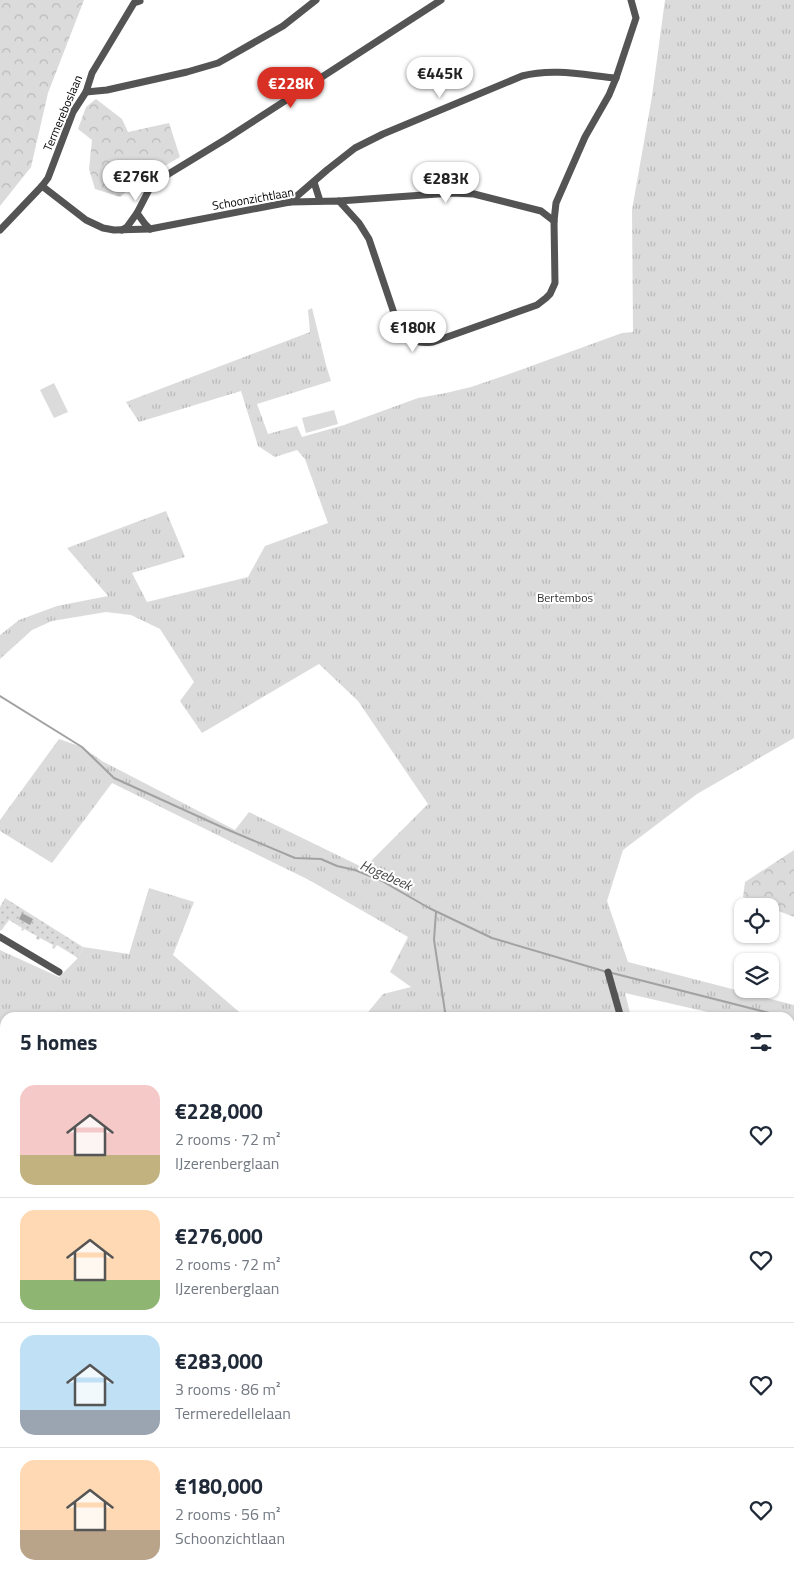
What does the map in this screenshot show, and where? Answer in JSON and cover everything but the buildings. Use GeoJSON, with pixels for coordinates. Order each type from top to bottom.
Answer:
{"type":"FeatureCollection","features":[{"type":"Feature","properties":{"kind":"street"},"geometry":{"type":"LineString","coordinates":[[86,92],[107,90],[218,63],[283,26],[316,0]]}},
{"type":"Feature","properties":{"kind":"street"},"geometry":{"type":"LineString","coordinates":[[122,230],[127,227],[137,212],[152,184],[226,139],[441,0]]}},
{"type":"Feature","properties":{"kind":"street"},"geometry":{"type":"LineString","coordinates":[[339,201],[370,239],[398,322],[409,337],[417,342],[433,342],[537,305],[546,298],[555,283],[554,221],[556,203],[586,137],[605,103],[616,78],[636,18],[631,0]]}},
{"type":"Feature","properties":{"kind":"street","name":"Termereboslaan"},"geometry":{"type":"LineString","coordinates":[[0,230],[42,186],[52,170],[73,112],[86,92],[92,73],[134,3],[140,1]]}},
{"type":"Feature","properties":{"kind":"street"},"geometry":{"type":"LineString","coordinates":[[290,202],[355,148],[383,134],[522,76],[553,72],[616,78]]}},
{"type":"Feature","properties":{"kind":"street"},"geometry":{"type":"LineString","coordinates":[[314,182],[320,201]]}},
{"type":"Feature","properties":{"kind":"street","name":"Schoonzichtlaan"},"geometry":{"type":"LineString","coordinates":[[42,186],[86,220],[103,228],[122,230],[150,229],[290,202],[339,201],[452,192],[474,194],[540,211]]}},
{"type":"Feature","properties":{"kind":"street"},"geometry":{"type":"LineString","coordinates":[[554,221],[540,211],[556,203]]}},
{"type":"Feature","properties":{"kind":"street"},"geometry":{"type":"LineString","coordinates":[[137,212],[150,229]]}},
{"type":"Feature","properties":{"kind":"street"},"geometry":{"type":"LineString","coordinates":[[0,937],[59,972]]}},
{"type":"Feature","properties":{"kind":"street"},"geometry":{"type":"LineString","coordinates":[[608,972],[619,1012]]}},
{"type":"Feature","properties":{"kind":"green space"},"geometry":{"type":"Polygon","coordinates":[[[0,0],[84,0],[48,93],[31,167],[0,206],[0,0]]]}},
{"type":"Feature","properties":{"kind":"green space","name":"Bertembos"},"geometry":{"type":"Polygon","coordinates":[[[665,0],[794,0],[794,738],[697,794],[623,850],[607,901],[628,962],[734,989],[734,998],[767,998],[794,1005],[794,1012],[707,1012],[625,993],[630,1012],[368,1012],[383,994],[411,987],[390,972],[408,937],[309,880],[112,783],[52,863],[0,831],[0,820],[59,739],[82,747],[102,761],[235,830],[249,812],[364,868],[428,804],[358,701],[319,664],[202,733],[180,701],[194,682],[160,629],[131,615],[106,612],[52,621],[32,630],[0,659],[0,635],[19,620],[57,606],[108,596],[67,548],[166,511],[185,557],[132,573],[147,602],[248,577],[265,546],[328,523],[305,459],[297,450],[275,457],[258,446],[241,391],[139,422],[126,402],[310,332],[308,310],[312,308],[331,381],[257,404],[268,434],[297,426],[302,437],[344,425],[418,398],[471,387],[622,333],[633,332],[632,210],[652,96],[665,0]]]}},
{"type":"Feature","properties":{"kind":"green space"},"geometry":{"type":"Polygon","coordinates":[[[96,99],[122,119],[128,132],[169,123],[180,157],[139,181],[120,197],[95,189],[89,169],[92,140],[78,129],[86,107],[96,99]]]}},
{"type":"Feature","properties":{"kind":"green space"},"geometry":{"type":"Polygon","coordinates":[[[54,383],[68,412],[54,418],[40,390],[54,383]]]}},
{"type":"Feature","properties":{"kind":"green space"},"geometry":{"type":"Polygon","coordinates":[[[334,410],[338,424],[306,433],[302,418],[334,410]]]}},
{"type":"Feature","properties":{"kind":"green space"},"geometry":{"type":"Polygon","coordinates":[[[794,850],[794,917],[779,911],[779,898],[743,897],[745,882],[794,850]]]}},
{"type":"Feature","properties":{"kind":"green space"},"geometry":{"type":"Polygon","coordinates":[[[149,888],[194,902],[173,955],[239,1012],[0,1012],[0,950],[59,977],[78,958],[83,947],[129,954],[149,888]]]}},
{"type":"Feature","properties":{"kind":"green space"},"geometry":{"type":"Polygon","coordinates":[[[5,898],[83,947],[78,958],[57,945],[54,949],[52,948],[53,945],[40,938],[39,940],[36,939],[37,936],[24,929],[23,931],[21,930],[22,928],[9,920],[1,931],[0,907],[5,898]]]}},
{"type":"Feature","properties":{"kind":"shaded area"},"geometry":{"type":"Polygon","coordinates":[[[22,913],[33,919],[30,925],[19,919],[22,913]]]}},
{"type":"Feature","properties":{"kind":"waterway","name":"Hogebeek"},"geometry":{"type":"LineString","coordinates":[[0,696],[82,747],[114,778],[226,829],[295,858],[321,859],[382,881],[429,908],[492,938],[607,972]]}},
{"type":"Feature","properties":{"kind":"waterway"},"geometry":{"type":"LineString","coordinates":[[436,912],[434,940],[445,1012]]}},
{"type":"Feature","properties":{"kind":"waterway","name":"Hogebeek"},"geometry":{"type":"LineString","coordinates":[[612,973],[765,1012]]}}]}
